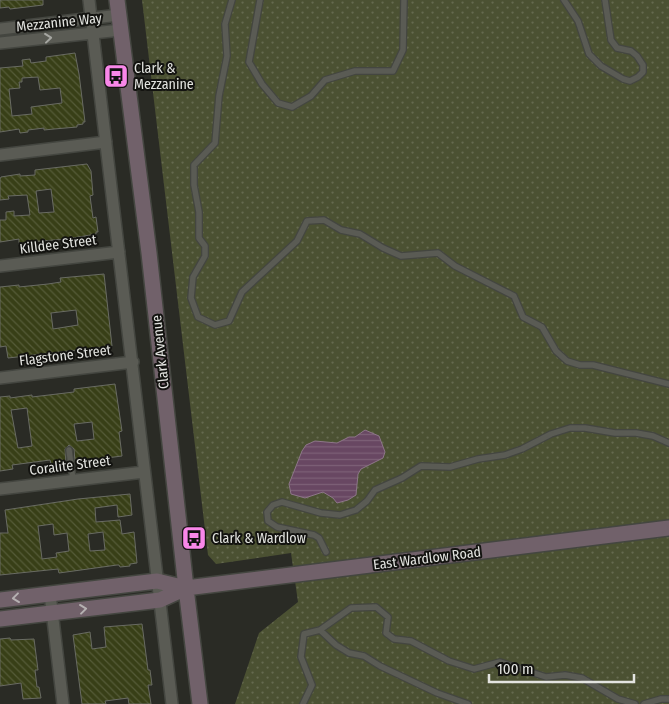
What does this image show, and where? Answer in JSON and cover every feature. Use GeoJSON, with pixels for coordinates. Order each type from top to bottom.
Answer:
{"type":"FeatureCollection","features":[{"type":"Feature","properties":{"kind":"main road","name":"Clark Avenue"},"geometry":{"type":"LineString","coordinates":[[119,15],[149,253],[200,704]]}},
{"type":"Feature","properties":{"kind":"main road","name":"East Wardlow Road"},"geometry":{"type":"LineString","coordinates":[[0,619],[160,600],[186,588],[669,528]]}},
{"type":"Feature","properties":{"kind":"main road","name":"East Wardlow Road"},"geometry":{"type":"LineString","coordinates":[[0,600],[157,581],[186,588]]}},
{"type":"Feature","properties":{"kind":"street","name":"Clark Avenue"},"geometry":{"type":"LineString","coordinates":[[89,0],[172,704]]}},
{"type":"Feature","properties":{"kind":"street","name":"Mezzanine Way"},"geometry":{"type":"LineString","coordinates":[[0,29],[119,15]]}},
{"type":"Feature","properties":{"kind":"street","name":"Mezzanine Way"},"geometry":{"type":"LineString","coordinates":[[0,43],[93,34],[119,15]]}},
{"type":"Feature","properties":{"kind":"street"},"geometry":{"type":"LineString","coordinates":[[0,155],[106,142]]}},
{"type":"Feature","properties":{"kind":"street","name":"Killdee Street"},"geometry":{"type":"LineString","coordinates":[[0,266],[119,252]]}},
{"type":"Feature","properties":{"kind":"street","name":"Flagstone Street"},"geometry":{"type":"LineString","coordinates":[[0,378],[133,362]]}},
{"type":"Feature","properties":{"kind":"street","name":"Coralite Street"},"geometry":{"type":"LineString","coordinates":[[0,489],[144,472]]}},
{"type":"Feature","properties":{"kind":"street"},"geometry":{"type":"LineString","coordinates":[[50,594],[63,704]]}},
{"type":"Feature","properties":{"kind":"lane"},"geometry":{"type":"LineString","coordinates":[[232,0],[225,24],[227,56],[219,96],[215,143],[194,165],[194,185],[199,212],[199,238],[205,246],[204,256],[193,278],[191,298],[198,317],[215,325],[229,321],[242,292],[297,242],[307,221],[324,220],[340,230],[360,234],[401,256],[438,253],[455,266],[514,296],[523,317],[542,327],[556,351],[568,361],[580,365],[593,365],[669,384]]}},
{"type":"Feature","properties":{"kind":"lane"},"geometry":{"type":"LineString","coordinates":[[260,0],[249,62],[262,84],[278,103],[292,108],[311,96],[325,80],[356,71],[393,71],[403,50],[404,0]]}},
{"type":"Feature","properties":{"kind":"lane"},"geometry":{"type":"LineString","coordinates":[[564,0],[578,21],[589,54],[601,66],[630,81],[638,78],[643,72],[643,65],[637,56],[617,48],[611,40],[605,0]]}},
{"type":"Feature","properties":{"kind":"lane"},"geometry":{"type":"LineString","coordinates":[[326,552],[319,538],[314,535],[277,527],[268,521],[267,512],[272,506],[282,502],[321,513],[340,514],[356,510],[367,501],[375,490],[402,478],[421,466],[450,467],[478,459],[505,455],[522,449],[551,434],[570,428],[585,428],[615,434],[636,433],[653,436],[669,443]]}},
{"type":"Feature","properties":{"kind":"lane"},"geometry":{"type":"LineString","coordinates":[[69,450],[73,480]]}},
{"type":"Feature","properties":{"kind":"lane"},"geometry":{"type":"LineString","coordinates":[[302,704],[312,685],[301,657],[304,634],[320,630],[351,608],[376,607],[388,617],[386,633],[394,639],[411,641],[449,662],[474,669],[500,662],[546,677],[565,676],[582,678],[618,699],[635,704]]}},
{"type":"Feature","properties":{"kind":"lane"},"geometry":{"type":"LineString","coordinates":[[320,630],[336,645],[349,653],[364,656],[380,666],[437,693],[468,704]]}},
{"type":"Feature","properties":{"kind":"lane"},"geometry":{"type":"LineString","coordinates":[[644,704],[661,699],[669,699]]}},
{"type":"Feature","properties":{"kind":"green space"},"geometry":{"type":"Polygon","coordinates":[[[142,0],[669,0],[669,704],[235,704],[259,633],[298,602],[291,553],[216,564],[208,555],[142,0]]]}},
{"type":"Feature","properties":{"kind":"shaded area"},"geometry":{"type":"Polygon","coordinates":[[[365,430],[379,436],[385,452],[383,458],[361,469],[358,474],[356,495],[348,500],[337,503],[323,492],[305,498],[291,494],[289,484],[306,445],[315,441],[337,443],[349,437],[355,437],[365,430]]]}},
{"type":"Feature","properties":{"kind":"building"},"geometry":{"type":"Polygon","coordinates":[[[0,0],[43,0],[43,5],[10,9],[9,7],[0,8],[0,0]]]}},
{"type":"Feature","properties":{"kind":"building"},"geometry":{"type":"Polygon","coordinates":[[[75,53],[85,122],[77,125],[77,127],[44,130],[44,128],[20,133],[19,129],[0,132],[0,68],[23,66],[22,60],[30,59],[31,63],[46,61],[46,57],[75,53]],[[38,77],[22,78],[22,82],[19,82],[20,88],[9,89],[12,116],[32,114],[31,107],[62,103],[60,88],[40,90],[38,77]]]}},
{"type":"Feature","properties":{"kind":"building"},"geometry":{"type":"Polygon","coordinates":[[[87,164],[91,171],[93,195],[90,196],[93,218],[96,217],[98,232],[96,234],[67,239],[28,242],[28,244],[19,245],[19,239],[0,242],[0,220],[6,220],[6,212],[14,211],[14,216],[30,215],[27,195],[8,196],[9,199],[0,200],[0,179],[1,177],[20,174],[20,176],[35,175],[35,170],[87,164]],[[51,189],[36,191],[39,213],[54,212],[51,189]]]}},
{"type":"Feature","properties":{"kind":"building"},"geometry":{"type":"Polygon","coordinates":[[[104,274],[112,346],[8,358],[6,346],[0,347],[0,287],[48,284],[61,282],[60,278],[104,274]],[[76,310],[51,313],[53,329],[78,325],[76,310]]]}},
{"type":"Feature","properties":{"kind":"building"},"geometry":{"type":"Polygon","coordinates":[[[115,384],[122,431],[119,432],[122,456],[75,462],[74,449],[69,445],[65,449],[66,463],[51,464],[50,460],[12,465],[13,469],[0,471],[0,397],[10,396],[10,398],[32,395],[32,397],[74,392],[74,389],[115,384]],[[27,408],[11,410],[18,448],[32,446],[27,408]],[[92,422],[74,424],[77,441],[94,439],[92,422]]]}},
{"type":"Feature","properties":{"kind":"building"},"geometry":{"type":"Polygon","coordinates":[[[130,494],[132,515],[118,517],[117,505],[95,508],[96,522],[120,520],[122,534],[134,532],[137,563],[130,564],[130,566],[120,567],[117,565],[59,573],[58,569],[0,575],[0,533],[8,533],[5,510],[78,499],[130,494]],[[53,524],[38,526],[42,559],[57,557],[56,553],[69,551],[67,533],[54,535],[53,524]],[[103,532],[88,534],[90,551],[105,550],[103,532]]]}},
{"type":"Feature","properties":{"kind":"building"},"geometry":{"type":"Polygon","coordinates":[[[142,624],[148,670],[150,670],[152,685],[148,685],[151,704],[129,704],[128,698],[105,701],[106,704],[82,704],[73,635],[90,632],[92,649],[106,647],[104,627],[142,624]]]}},
{"type":"Feature","properties":{"kind":"building"},"geometry":{"type":"Polygon","coordinates":[[[10,638],[11,640],[34,639],[38,670],[35,670],[37,687],[39,687],[41,698],[23,699],[21,683],[0,686],[0,639],[10,638]]]}},
{"type":"Feature","properties":{"kind":"place","name":"Clark & Mezzanine"},"geometry":{"type":"Point","coordinates":[116,76]}},
{"type":"Feature","properties":{"kind":"place","name":"Clark & Wardlow"},"geometry":{"type":"Point","coordinates":[194,538]}}]}
